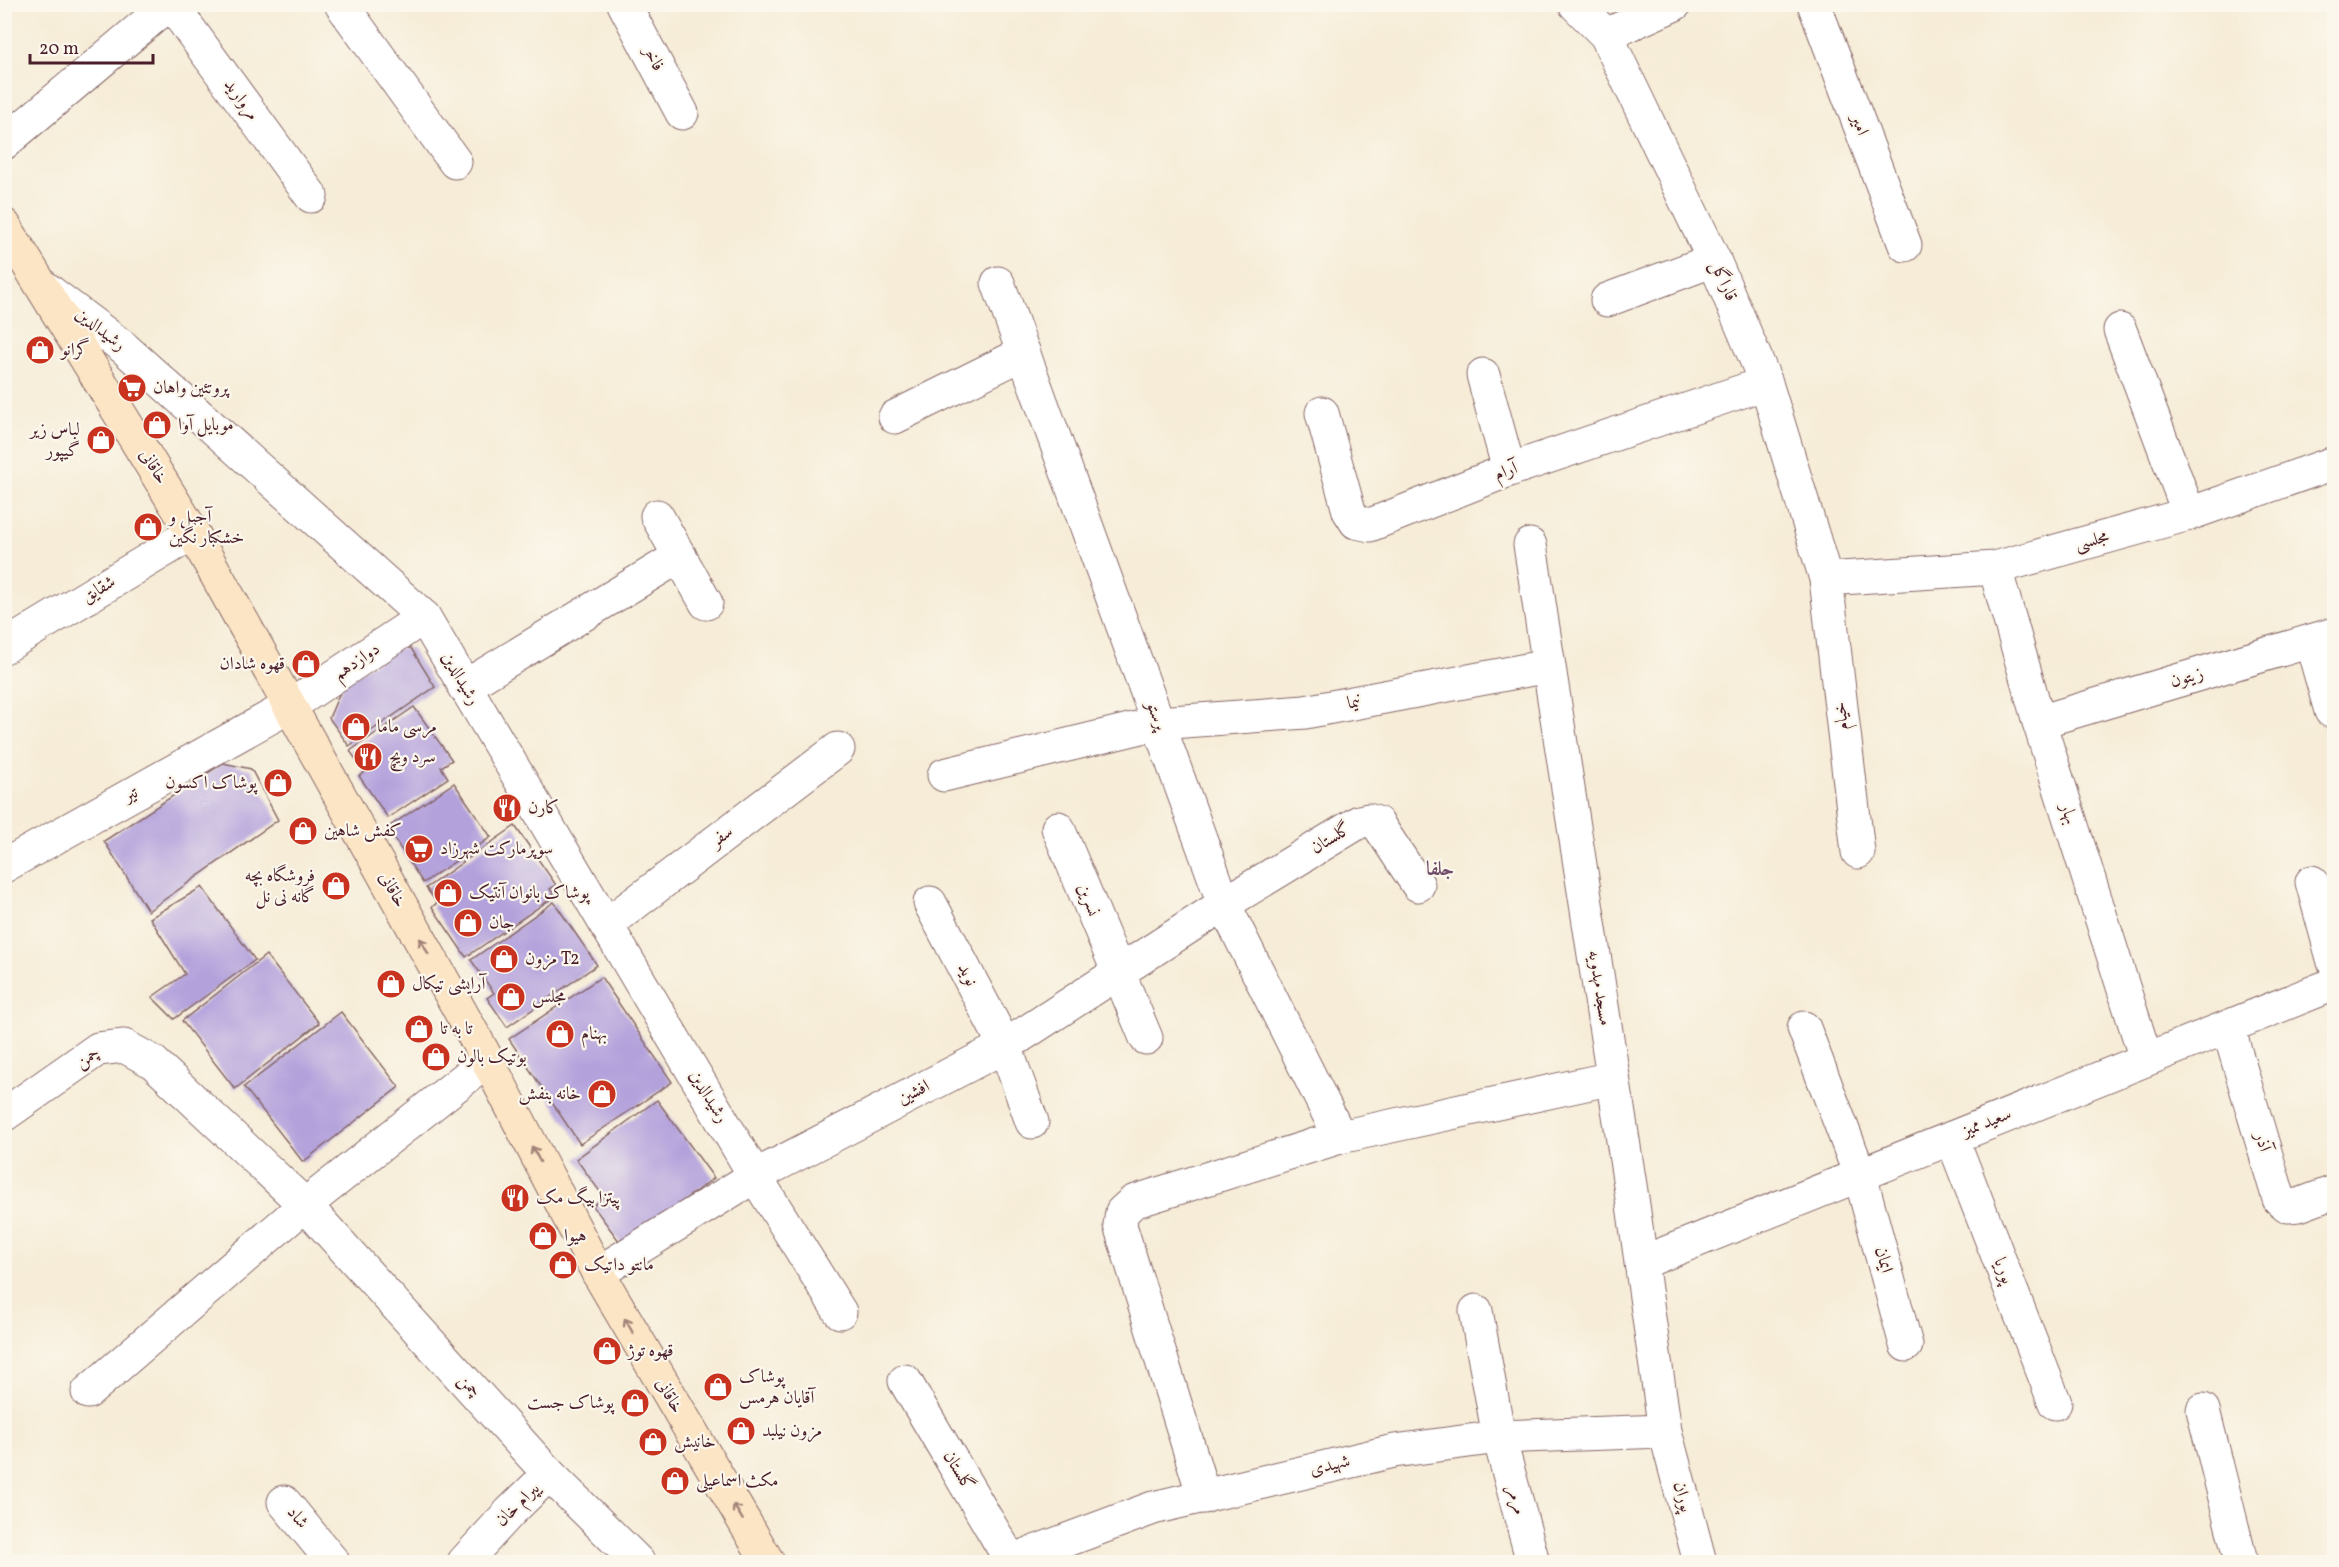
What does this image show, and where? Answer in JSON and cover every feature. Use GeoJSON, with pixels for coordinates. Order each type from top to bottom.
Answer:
{"type":"FeatureCollection","features":[{"type":"Feature","properties":{"kind":"street"},"geometry":{"type":"LineString","coordinates":[[4,143],[170,4]]}},
{"type":"Feature","properties":{"kind":"street","name":"مروارید"},"geometry":{"type":"LineString","coordinates":[[170,4],[311,196]]}},
{"type":"Feature","properties":{"kind":"street"},"geometry":{"type":"LineString","coordinates":[[341,4],[455,162]]}},
{"type":"Feature","properties":{"kind":"street","name":"فاخر"},"geometry":{"type":"LineString","coordinates":[[624,4],[682,113]]}},
{"type":"Feature","properties":{"kind":"street","name":"قاراگل"},"geometry":{"type":"LineString","coordinates":[[1575,4],[1606,35],[1714,260],[1767,383],[1826,579]]}},
{"type":"Feature","properties":{"kind":"street"},"geometry":{"type":"LineString","coordinates":[[1606,35],[1675,4]]}},
{"type":"Feature","properties":{"kind":"street","name":"امیر"},"geometry":{"type":"LineString","coordinates":[[1814,4],[1905,245]]}},
{"type":"Feature","properties":{"kind":"street","name":"خاقانی"},"geometry":{"type":"LineString","coordinates":[[4,225],[193,532],[487,1061],[598,1273],[768,1563]]}},
{"type":"Feature","properties":{"kind":"street"},"geometry":{"type":"LineString","coordinates":[[1607,300],[1714,260]]}},
{"type":"Feature","properties":{"kind":"street","name":"پرستو"},"geometry":{"type":"LineString","coordinates":[[998,283],[1224,904],[1340,1137]]}},
{"type":"Feature","properties":{"kind":"street","name":"رشیدالدین"},"geometry":{"type":"LineString","coordinates":[[41,285],[123,347],[424,617],[755,1176],[840,1312]]}},
{"type":"Feature","properties":{"kind":"street"},"geometry":{"type":"LineString","coordinates":[[2120,330],[2189,514]]}},
{"type":"Feature","properties":{"kind":"street"},"geometry":{"type":"LineString","coordinates":[[896,417],[1024,353]]}},
{"type":"Feature","properties":{"kind":"street"},"geometry":{"type":"LineString","coordinates":[[1483,375],[1509,470]]}},
{"type":"Feature","properties":{"kind":"street","name":"آرام"},"geometry":{"type":"LineString","coordinates":[[1322,413],[1348,511],[1356,522],[1370,525],[1509,470],[1767,383]]}},
{"type":"Feature","properties":{"kind":"street","name":"مجلسی"},"geometry":{"type":"LineString","coordinates":[[1826,579],[1995,568],[2189,514],[2334,463]]}},
{"type":"Feature","properties":{"kind":"street"},"geometry":{"type":"LineString","coordinates":[[657,516],[706,603]]}},
{"type":"Feature","properties":{"kind":"street","name":"شقایق"},"geometry":{"type":"LineString","coordinates":[[4,647],[193,532]]}},
{"type":"Feature","properties":{"kind":"street","name":"مسجد مهدویه"},"geometry":{"type":"LineString","coordinates":[[1530,545],[1665,1431]]}},
{"type":"Feature","properties":{"kind":"street"},"geometry":{"type":"LineString","coordinates":[[464,687],[680,556]]}},
{"type":"Feature","properties":{"kind":"street","name":"بهار"},"geometry":{"type":"LineString","coordinates":[[1995,568],[2039,722],[2146,1059]]}},
{"type":"Feature","properties":{"kind":"street","name":"خیام"},"geometry":{"type":"LineString","coordinates":[[1826,579],[1858,852]]}},
{"type":"Feature","properties":{"kind":"street","name":"دوازدهم"},"geometry":{"type":"LineString","coordinates":[[290,706],[424,617]]}},
{"type":"Feature","properties":{"kind":"street"},"geometry":{"type":"LineString","coordinates":[[2323,638],[2331,711]]}},
{"type":"Feature","properties":{"kind":"street","name":"زیتون"},"geometry":{"type":"LineString","coordinates":[[2039,722],[2323,638]]}},
{"type":"Feature","properties":{"kind":"street","name":"نیما"},"geometry":{"type":"LineString","coordinates":[[944,775],[1158,723],[1305,712],[1548,666]]}},
{"type":"Feature","properties":{"kind":"street","name":"تیر"},"geometry":{"type":"LineString","coordinates":[[4,866],[290,706]]}},
{"type":"Feature","properties":{"kind":"street","name":"سفر"},"geometry":{"type":"LineString","coordinates":[[606,925],[838,749]]}},
{"type":"Feature","properties":{"kind":"street","name":"گلستان"},"geometry":{"type":"LineString","coordinates":[[1224,904],[1359,822],[1368,820],[1377,823],[1418,885]]}},
{"type":"Feature","properties":{"kind":"street","name":"نسرین"},"geometry":{"type":"LineString","coordinates":[[1058,828],[1146,1038]]}},
{"type":"Feature","properties":{"kind":"street"},"geometry":{"type":"LineString","coordinates":[[2312,882],[2334,962]]}},
{"type":"Feature","properties":{"kind":"street","name":"نوید"},"geometry":{"type":"LineString","coordinates":[[930,903],[1005,1046],[1032,1122]]}},
{"type":"Feature","properties":{"kind":"street","name":"افشین"},"geometry":{"type":"LineString","coordinates":[[598,1273],[755,1176],[1005,1046],[1224,904]]}},
{"type":"Feature","properties":{"kind":"street","name":"سعید ممیز"},"geometry":{"type":"LineString","coordinates":[[1641,1263],[2334,984]]}},
{"type":"Feature","properties":{"kind":"street","name":"آذر"},"geometry":{"type":"LineString","coordinates":[[2228,1027],[2279,1198],[2288,1206],[2299,1205],[2334,1192]]}},
{"type":"Feature","properties":{"kind":"street","name":"ایمان"},"geometry":{"type":"LineString","coordinates":[[1804,1028],[1860,1175],[1906,1345]]}},
{"type":"Feature","properties":{"kind":"street","name":"چمن"},"geometry":{"type":"LineString","coordinates":[[9,1103],[98,1049],[124,1046],[153,1062],[305,1205],[549,1474],[638,1563]]}},
{"type":"Feature","properties":{"kind":"street"},"geometry":{"type":"LineString","coordinates":[[88,1392],[305,1205],[487,1061]]}},
{"type":"Feature","properties":{"kind":"street"},"geometry":{"type":"LineString","coordinates":[[1204,1497],[1120,1225],[1122,1212],[1133,1202],[1340,1137],[1613,1078]]}},
{"type":"Feature","properties":{"kind":"street","name":"پوریا"},"geometry":{"type":"LineString","coordinates":[[1952,1138],[2055,1403]]}},
{"type":"Feature","properties":{"kind":"street","name":"مرمر"},"geometry":{"type":"LineString","coordinates":[[1476,1311],[1499,1437],[1533,1563]]}},
{"type":"Feature","properties":{"kind":"street","name":"گلستان"},"geometry":{"type":"LineString","coordinates":[[905,1381],[1010,1562]]}},
{"type":"Feature","properties":{"kind":"street"},"geometry":{"type":"LineString","coordinates":[[2203,1410],[2241,1563]]}},
{"type":"Feature","properties":{"kind":"street","name":"شهیدی"},"geometry":{"type":"LineString","coordinates":[[1010,1562],[1153,1508],[1394,1451],[1499,1437],[1665,1431]]}},
{"type":"Feature","properties":{"kind":"street","name":"پوران"},"geometry":{"type":"LineString","coordinates":[[1665,1431],[1700,1563]]}},
{"type":"Feature","properties":{"kind":"street","name":"یپرام خان"},"geometry":{"type":"LineString","coordinates":[[464,1563],[510,1512],[549,1474]]}},
{"type":"Feature","properties":{"kind":"street","name":"شاد"},"geometry":{"type":"LineString","coordinates":[[284,1502],[333,1563]]}},
{"type":"Feature","properties":{"kind":"building"},"geometry":{"type":"Polygon","coordinates":[[[397,648],[411,648],[435,687],[349,746],[329,718],[344,683],[397,648]]]}},
{"type":"Feature","properties":{"kind":"building"},"geometry":{"type":"Polygon","coordinates":[[[414,707],[452,760],[441,767],[448,778],[388,818],[359,776],[365,772],[350,751],[414,707]]]}},
{"type":"Feature","properties":{"kind":"building"},"geometry":{"type":"Polygon","coordinates":[[[223,763],[251,769],[278,820],[148,911],[104,841],[223,763]]]}},
{"type":"Feature","properties":{"kind":"building"},"geometry":{"type":"Polygon","coordinates":[[[454,783],[491,837],[423,883],[387,828],[454,783]]]}},
{"type":"Feature","properties":{"kind":"building"},"geometry":{"type":"Polygon","coordinates":[[[515,826],[556,885],[550,889],[555,896],[466,957],[432,907],[437,903],[426,888],[515,826]]]}},
{"type":"Feature","properties":{"kind":"building"},"geometry":{"type":"Polygon","coordinates":[[[202,887],[255,960],[174,1019],[152,997],[185,974],[150,918],[202,887]]]}},
{"type":"Feature","properties":{"kind":"building"},"geometry":{"type":"Polygon","coordinates":[[[554,902],[597,965],[507,1027],[487,998],[494,993],[471,960],[554,902]]]}},
{"type":"Feature","properties":{"kind":"building"},"geometry":{"type":"Polygon","coordinates":[[[266,955],[319,1023],[235,1089],[182,1021],[266,955]]]}},
{"type":"Feature","properties":{"kind":"building"},"geometry":{"type":"Polygon","coordinates":[[[601,977],[672,1082],[580,1144],[509,1039],[601,977]]]}},
{"type":"Feature","properties":{"kind":"building"},"geometry":{"type":"Polygon","coordinates":[[[341,1012],[399,1087],[303,1162],[244,1087],[341,1012]]]}},
{"type":"Feature","properties":{"kind":"building"},"geometry":{"type":"Polygon","coordinates":[[[657,1100],[714,1178],[622,1245],[593,1206],[604,1197],[576,1159],[657,1100]]]}},
{"type":"Feature","properties":{"kind":"place","name":"گرانو"},"geometry":{"type":"Point","coordinates":[40,350]}},
{"type":"Feature","properties":{"kind":"place","name":"پروتئین واهان"},"geometry":{"type":"Point","coordinates":[132,388]}},
{"type":"Feature","properties":{"kind":"place","name":"موبایل آوا"},"geometry":{"type":"Point","coordinates":[157,425]}},
{"type":"Feature","properties":{"kind":"place","name":"لباس زیر گیپور"},"geometry":{"type":"Point","coordinates":[101,440]}},
{"type":"Feature","properties":{"kind":"place","name":"آجیل و خشکبار نگین"},"geometry":{"type":"Point","coordinates":[148,527]}},
{"type":"Feature","properties":{"kind":"place","name":"قهوه شادان"},"geometry":{"type":"Point","coordinates":[306,664]}},
{"type":"Feature","properties":{"kind":"place","name":"مرسی ماما"},"geometry":{"type":"Point","coordinates":[356,727]}},
{"type":"Feature","properties":{"kind":"place","name":"سرد ویچ"},"geometry":{"type":"Point","coordinates":[368,757]}},
{"type":"Feature","properties":{"kind":"place","name":"پوشاک اکسون"},"geometry":{"type":"Point","coordinates":[278,783]}},
{"type":"Feature","properties":{"kind":"place","name":"کارن"},"geometry":{"type":"Point","coordinates":[507,808]}},
{"type":"Feature","properties":{"kind":"place","name":"کفش شاهین"},"geometry":{"type":"Point","coordinates":[303,831]}},
{"type":"Feature","properties":{"kind":"place","name":"سوپرمارکت شهرزاد"},"geometry":{"type":"Point","coordinates":[419,849]}},
{"type":"Feature","properties":{"kind":"place","name":"فروشگاه بچه گانه نی نل"},"geometry":{"type":"Point","coordinates":[336,886]}},
{"type":"Feature","properties":{"kind":"place","name":"پوشاک بانوان آنتیک"},"geometry":{"type":"Point","coordinates":[448,893]}},
{"type":"Feature","properties":{"kind":"place","name":"جان"},"geometry":{"type":"Point","coordinates":[468,923]}},
{"type":"Feature","properties":{"kind":"place","name":"مزون T2"},"geometry":{"type":"Point","coordinates":[504,959]}},
{"type":"Feature","properties":{"kind":"place","name":"آرایشی تیکال"},"geometry":{"type":"Point","coordinates":[391,984]}},
{"type":"Feature","properties":{"kind":"place","name":"مجلس"},"geometry":{"type":"Point","coordinates":[511,997]}},
{"type":"Feature","properties":{"kind":"place","name":"تا به تا"},"geometry":{"type":"Point","coordinates":[419,1029]}},
{"type":"Feature","properties":{"kind":"place","name":"بهنام"},"geometry":{"type":"Point","coordinates":[560,1034]}},
{"type":"Feature","properties":{"kind":"place","name":"بوتیک بالون"},"geometry":{"type":"Point","coordinates":[436,1057]}},
{"type":"Feature","properties":{"kind":"place","name":"خانه بنفش"},"geometry":{"type":"Point","coordinates":[602,1094]}},
{"type":"Feature","properties":{"kind":"place","name":"پیتزا بیگ مک"},"geometry":{"type":"Point","coordinates":[515,1198]}},
{"type":"Feature","properties":{"kind":"place","name":"هیوا"},"geometry":{"type":"Point","coordinates":[543,1236]}},
{"type":"Feature","properties":{"kind":"place","name":"مانتو داتیک"},"geometry":{"type":"Point","coordinates":[563,1265]}},
{"type":"Feature","properties":{"kind":"place","name":"قهوه توژ"},"geometry":{"type":"Point","coordinates":[607,1351]}},
{"type":"Feature","properties":{"kind":"place","name":"پوشاک آقایان هرمس"},"geometry":{"type":"Point","coordinates":[718,1387]}},
{"type":"Feature","properties":{"kind":"place","name":"پوشاک جست"},"geometry":{"type":"Point","coordinates":[635,1403]}},
{"type":"Feature","properties":{"kind":"place","name":"مزون نیلبد"},"geometry":{"type":"Point","coordinates":[741,1431]}},
{"type":"Feature","properties":{"kind":"place","name":"خانیش"},"geometry":{"type":"Point","coordinates":[653,1442]}},
{"type":"Feature","properties":{"kind":"place","name":"مکث اسماعیلی"},"geometry":{"type":"Point","coordinates":[675,1481]}},
{"type":"Feature","properties":{"kind":"district","name":"جلفا"},"geometry":{"type":"Point","coordinates":[1440,870]}}]}
